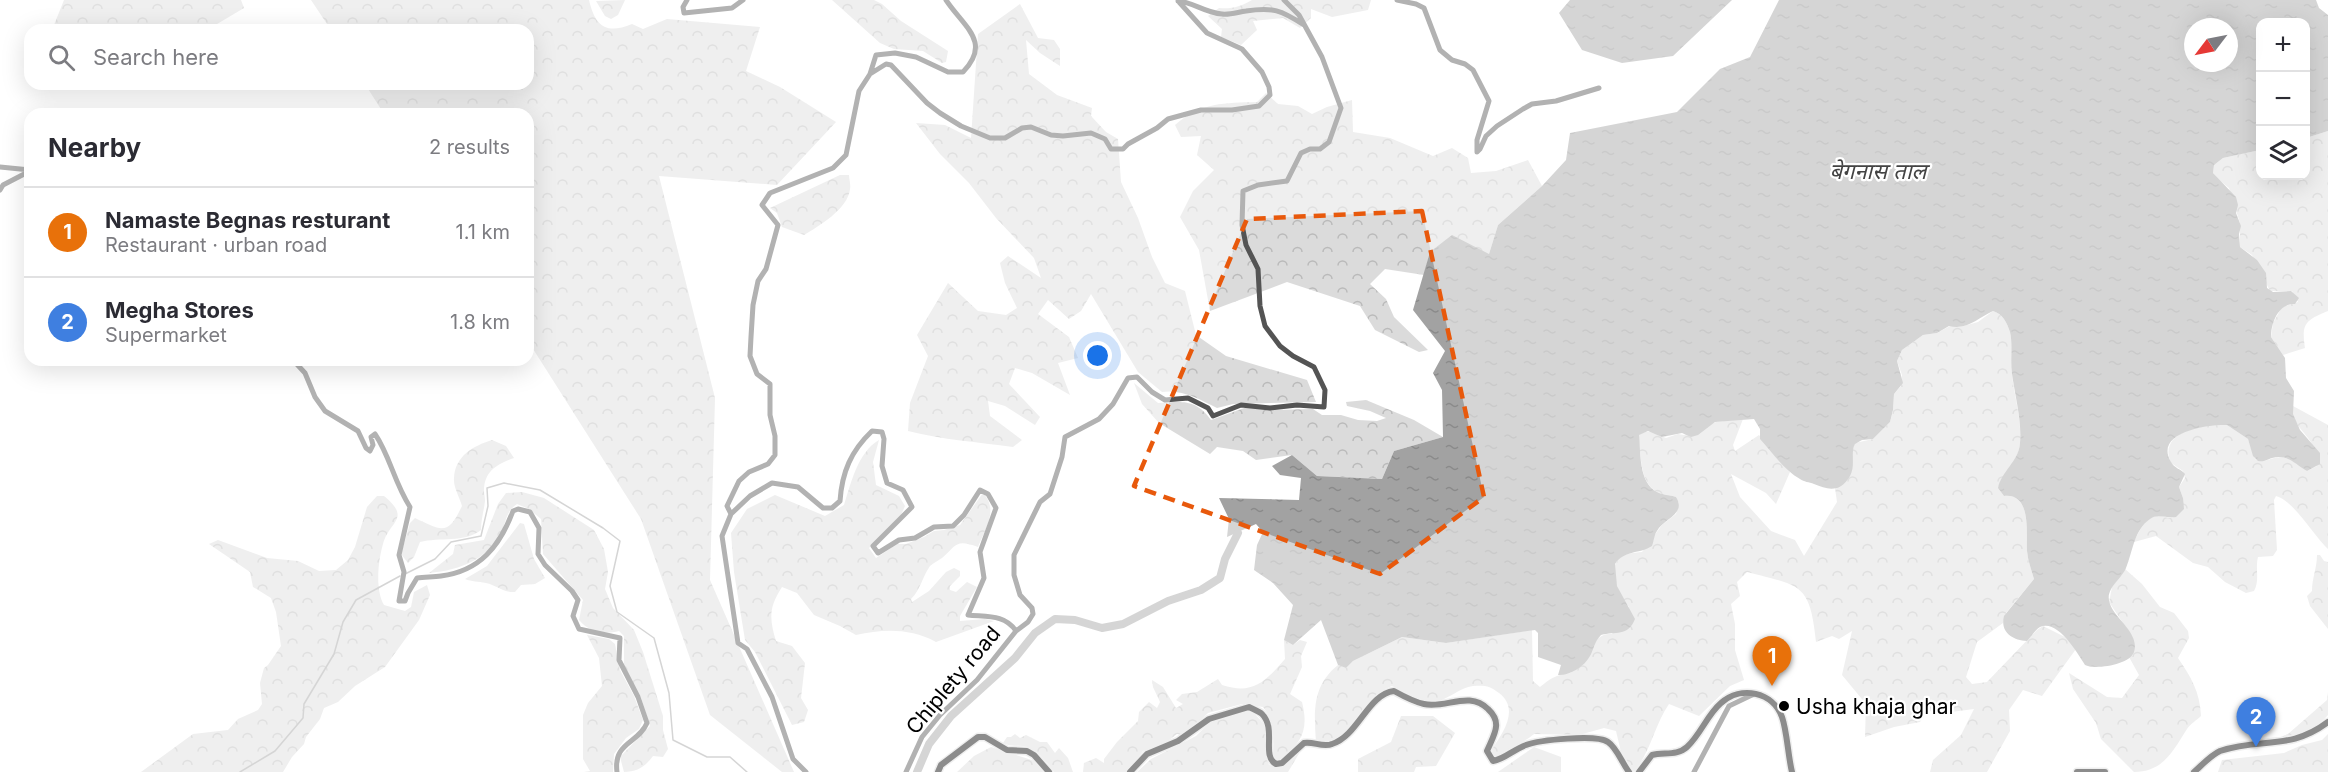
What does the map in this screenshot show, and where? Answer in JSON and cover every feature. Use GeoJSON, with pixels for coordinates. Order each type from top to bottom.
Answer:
{"type":"FeatureCollection","features":[{"type":"Feature","properties":{"kind":"main road"},"geometry":{"type":"LineString","coordinates":[[1130,772],[1147,754],[1178,741],[1209,719],[1249,707],[1262,714],[1270,728],[1271,762],[1282,763],[1304,743],[1329,746],[1341,741],[1382,696],[1394,692],[1425,705],[1471,700],[1484,705],[1495,715],[1497,724],[1487,751],[1493,761],[1499,760],[1523,745],[1545,740],[1600,738],[1611,744],[1629,772]]}},
{"type":"Feature","properties":{"kind":"main road"},"geometry":{"type":"LineString","coordinates":[[1639,772],[1652,755],[1671,754],[1687,747],[1722,701],[1740,692],[1755,693],[1771,701],[1782,717],[1792,772]]}},
{"type":"Feature","properties":{"kind":"main road"},"geometry":{"type":"LineString","coordinates":[[2194,772],[2218,752],[2255,743],[2279,743],[2302,738],[2328,722]]}},
{"type":"Feature","properties":{"kind":"main road"},"geometry":{"type":"LineString","coordinates":[[938,772],[941,765],[978,737],[985,737],[1007,750],[1027,751],[1034,755],[1049,772]]}},
{"type":"Feature","properties":{"kind":"main road"},"geometry":{"type":"LineString","coordinates":[[2077,772],[2105,772]]}},
{"type":"Feature","properties":{"kind":"street"},"geometry":{"type":"LineString","coordinates":[[687,0],[683,7],[684,13],[732,8],[743,0]]}},
{"type":"Feature","properties":{"kind":"street"},"geometry":{"type":"LineString","coordinates":[[806,772],[793,759],[772,697],[747,649],[738,643],[722,536],[731,514],[727,506],[739,481],[749,472],[768,464],[775,455],[775,436],[770,415],[770,384],[757,374],[750,356],[753,305],[758,281],[766,269],[778,225],[762,205],[770,193],[833,168],[846,155],[859,91],[870,74],[876,55],[884,52],[916,57],[948,72],[963,72],[974,60],[977,45],[968,28],[946,0]]}},
{"type":"Feature","properties":{"kind":"street"},"geometry":{"type":"LineString","coordinates":[[1016,631],[1028,622],[1033,614],[1032,608],[1020,595],[1014,574],[1014,555],[1040,502],[1050,494],[1062,457],[1065,437],[1099,418],[1113,404],[1128,378],[1137,377],[1152,392],[1165,400],[1188,398],[1208,408],[1213,416],[1241,405],[1270,408],[1297,405],[1324,407],[1325,390],[1314,367],[1280,346],[1265,326],[1260,306],[1258,269],[1246,245],[1242,225],[1243,191],[1258,185],[1287,181],[1301,153],[1310,149],[1320,149],[1329,142],[1341,108],[1329,71],[1305,25],[1299,15],[1284,0]]}},
{"type":"Feature","properties":{"kind":"street"},"geometry":{"type":"LineString","coordinates":[[1397,0],[1424,8],[1440,50],[1452,60],[1465,64],[1473,70],[1489,101],[1477,140],[1477,152],[1486,136],[1497,126],[1532,104],[1556,101],[1599,88]]}},
{"type":"Feature","properties":{"kind":"street"},"geometry":{"type":"LineString","coordinates":[[870,74],[886,64],[891,65],[927,103],[940,113],[961,126],[990,138],[1005,138],[1031,127],[1051,135],[1091,133],[1106,139],[1111,149],[1124,149],[1128,144],[1157,128],[1168,119],[1183,114],[1201,110],[1232,110],[1259,106],[1270,95],[1262,72],[1242,49],[1207,33],[1178,1]]}},
{"type":"Feature","properties":{"kind":"street"},"geometry":{"type":"LineString","coordinates":[[1178,1],[1186,1],[1208,12],[1222,14],[1267,8],[1283,12],[1305,25]]}},
{"type":"Feature","properties":{"kind":"street"},"geometry":{"type":"LineString","coordinates":[[0,167],[24,170]]}},
{"type":"Feature","properties":{"kind":"street"},"geometry":{"type":"LineString","coordinates":[[0,190],[3,185],[24,174]]}},
{"type":"Feature","properties":{"kind":"street"},"geometry":{"type":"LineString","coordinates":[[299,366],[305,373],[315,398],[325,411],[358,431],[366,448],[370,451],[373,445],[371,437],[375,434],[382,445],[399,489],[410,507],[399,555],[404,572],[399,601],[405,601],[417,578],[452,573],[480,561],[499,542],[513,511],[518,508],[530,513],[538,528],[538,554],[545,565],[572,591],[578,600],[573,616],[579,629],[620,638],[619,660],[638,697],[647,723],[644,730],[619,752],[617,772]]}},
{"type":"Feature","properties":{"kind":"street","name":"Chiplety road"},"geometry":{"type":"LineString","coordinates":[[731,514],[750,496],[772,483],[798,487],[823,508],[832,508],[840,501],[841,482],[851,455],[872,431],[882,432],[884,439],[882,466],[887,483],[903,490],[912,507],[873,546],[878,553],[900,540],[915,538],[934,527],[953,526],[964,515],[980,489],[988,494],[996,508],[980,552],[984,578],[968,615],[988,615],[1012,625],[1016,631],[977,680],[940,715],[928,730],[914,752],[906,772]]}},
{"type":"Feature","properties":{"kind":"street"},"geometry":{"type":"LineString","coordinates":[[1694,772],[1729,706],[1755,693]]}},
{"type":"Feature","properties":{"kind":"highlighted area"},"geometry":{"type":"Polygon","coordinates":[[[1422,211],[1484,497],[1380,574],[1134,486],[1247,219],[1422,211]]]}},
{"type":"Feature","properties":{"kind":"green space"},"geometry":{"type":"Polygon","coordinates":[[[64,0],[241,0],[244,8],[217,24],[54,24],[64,0]]]}},
{"type":"Feature","properties":{"kind":"green space"},"geometry":{"type":"Polygon","coordinates":[[[311,0],[589,0],[598,22],[615,29],[632,24],[643,29],[667,19],[760,27],[746,71],[780,87],[836,122],[777,185],[659,176],[715,398],[710,580],[794,772],[782,772],[710,715],[641,519],[534,350],[534,108],[380,108],[369,90],[534,90],[534,24],[327,24],[311,0]]]}},
{"type":"Feature","properties":{"kind":"green space"},"geometry":{"type":"Polygon","coordinates":[[[625,0],[618,15],[611,19],[605,16],[596,1],[625,0]]]}},
{"type":"Feature","properties":{"kind":"green space"},"geometry":{"type":"Polygon","coordinates":[[[832,0],[874,0],[882,4],[901,21],[948,51],[946,62],[942,63],[923,51],[894,49],[880,43],[832,0]]]}},
{"type":"Feature","properties":{"kind":"green space"},"geometry":{"type":"Polygon","coordinates":[[[1252,0],[1371,0],[1368,10],[1332,17],[1311,9],[1311,18],[1300,28],[1283,18],[1253,21],[1257,30],[1241,45],[1221,37],[1222,29],[1208,16],[1219,8],[1236,7],[1252,0]]]}},
{"type":"Feature","properties":{"kind":"green space"},"geometry":{"type":"Polygon","coordinates":[[[1020,4],[1038,38],[1054,40],[1060,49],[1060,66],[1040,53],[1026,40],[1029,74],[1057,95],[1092,108],[1091,116],[1106,132],[1118,139],[1121,182],[1165,283],[1185,291],[1196,335],[1226,356],[1307,380],[1316,402],[1233,404],[1217,408],[1183,393],[1162,392],[1138,372],[1091,294],[1081,311],[1069,319],[1048,300],[1038,314],[1069,337],[1078,358],[1058,363],[1070,395],[1032,373],[1015,368],[1009,384],[1040,417],[1035,425],[1005,406],[988,401],[990,416],[1022,440],[1013,447],[947,439],[908,431],[910,403],[928,356],[917,335],[948,283],[978,311],[1006,315],[1017,308],[1005,283],[1000,263],[1008,256],[1041,278],[1034,258],[996,218],[969,183],[940,154],[916,123],[945,125],[971,138],[978,34],[1020,4]]]}},
{"type":"Feature","properties":{"kind":"green space"},"geometry":{"type":"Polygon","coordinates":[[[1266,93],[1278,104],[1298,106],[1312,114],[1352,100],[1353,132],[1390,138],[1433,156],[1452,148],[1468,158],[1471,173],[1496,171],[1528,160],[1542,186],[1498,225],[1489,254],[1430,252],[1424,275],[1385,269],[1370,284],[1386,299],[1394,317],[1428,350],[1419,352],[1375,330],[1360,306],[1287,282],[1210,311],[1199,250],[1180,217],[1193,191],[1214,170],[1197,155],[1201,136],[1181,137],[1175,125],[1185,117],[1204,108],[1214,105],[1257,102],[1266,93]]]}},
{"type":"Feature","properties":{"kind":"green space"},"geometry":{"type":"Polygon","coordinates":[[[2328,131],[2328,311],[2310,320],[2307,324],[2304,333],[2305,348],[2283,355],[2271,337],[2273,323],[2282,307],[2298,302],[2292,291],[2270,291],[2252,255],[2240,247],[2240,223],[2229,188],[2213,173],[2214,165],[2223,158],[2256,151],[2256,180],[2310,180],[2310,137],[2328,131]]]}},
{"type":"Feature","properties":{"kind":"green space"},"geometry":{"type":"Polygon","coordinates":[[[840,175],[849,175],[850,189],[839,210],[804,235],[782,227],[777,213],[770,208],[840,175]]]}},
{"type":"Feature","properties":{"kind":"green space"},"geometry":{"type":"Polygon","coordinates":[[[1993,311],[2002,317],[2010,332],[2011,369],[2020,434],[2017,456],[1998,488],[2004,496],[2013,497],[2023,507],[2027,525],[2027,555],[2034,579],[2006,613],[2003,623],[1977,642],[1966,677],[1972,684],[1987,682],[2043,626],[2065,637],[2076,649],[2042,696],[2023,690],[2009,710],[2010,731],[1987,772],[1930,772],[1933,760],[1961,735],[1974,709],[1951,712],[1927,711],[1920,722],[1894,727],[1865,737],[1866,704],[1842,675],[1852,631],[1839,639],[1832,636],[1816,642],[1806,597],[1791,584],[1747,572],[1737,582],[1740,596],[1731,604],[1735,624],[1735,650],[1744,680],[1730,686],[1699,716],[1669,704],[1645,756],[1634,772],[1621,752],[1616,731],[1604,728],[1579,735],[1534,734],[1493,759],[1492,749],[1505,728],[1509,714],[1505,699],[1490,687],[1484,686],[1468,687],[1440,701],[1429,702],[1392,686],[1385,689],[1342,738],[1327,744],[1316,742],[1316,700],[1323,682],[1330,673],[1338,665],[1346,668],[1353,661],[1402,637],[1446,643],[1532,630],[1533,681],[1540,687],[1557,676],[1576,670],[1600,637],[1612,634],[1629,607],[1616,583],[1614,570],[1619,558],[1642,552],[1662,525],[1676,514],[1679,503],[1676,497],[1657,492],[1651,487],[1644,474],[1638,435],[1642,433],[1652,432],[1666,438],[1678,434],[1684,435],[1716,422],[1743,419],[1733,445],[1735,451],[1759,435],[1790,472],[1776,504],[1766,493],[1731,474],[1740,497],[1771,531],[1795,540],[1804,556],[1837,502],[1835,488],[1841,485],[1855,443],[1873,439],[1890,422],[1894,394],[1901,386],[1902,375],[1897,361],[1902,350],[1923,335],[1937,333],[1950,326],[1960,327],[1978,322],[1993,311]]]}},
{"type":"Feature","properties":{"kind":"green space"},"geometry":{"type":"Polygon","coordinates":[[[1134,383],[1158,403],[1188,403],[1199,408],[1211,420],[1247,407],[1271,410],[1313,409],[1322,415],[1341,415],[1358,420],[1377,421],[1386,418],[1370,411],[1347,406],[1346,402],[1366,400],[1414,420],[1443,437],[1394,451],[1382,479],[1317,476],[1292,455],[1256,460],[1243,451],[1217,447],[1210,454],[1159,423],[1142,404],[1134,383]]]}},
{"type":"Feature","properties":{"kind":"green space"},"geometry":{"type":"Polygon","coordinates":[[[2293,406],[2328,425],[2328,549],[2296,511],[2276,496],[2274,500],[2277,550],[2273,556],[2258,557],[2257,583],[2254,591],[2246,593],[2225,582],[2208,567],[2193,563],[2156,536],[2134,542],[2149,519],[2157,516],[2173,518],[2183,498],[2179,487],[2185,478],[2183,471],[2171,463],[2168,452],[2171,443],[2185,432],[2207,426],[2227,425],[2248,439],[2255,459],[2263,461],[2284,458],[2307,471],[2317,466],[2313,446],[2296,423],[2293,406]]]}},
{"type":"Feature","properties":{"kind":"green space"},"geometry":{"type":"Polygon","coordinates":[[[492,440],[506,446],[514,458],[497,466],[486,478],[481,530],[467,537],[420,542],[414,557],[408,563],[401,554],[410,523],[415,518],[432,526],[443,528],[453,522],[462,506],[454,481],[455,470],[466,453],[492,440]]]}},
{"type":"Feature","properties":{"kind":"green space"},"geometry":{"type":"Polygon","coordinates":[[[879,440],[873,462],[876,485],[899,496],[905,506],[901,515],[869,548],[876,558],[897,544],[906,544],[934,531],[960,525],[983,493],[988,499],[990,513],[978,547],[960,543],[953,547],[930,566],[911,599],[912,602],[929,591],[946,572],[954,568],[960,571],[960,576],[950,586],[950,590],[956,592],[967,582],[977,587],[960,616],[960,621],[985,619],[994,621],[936,642],[916,634],[896,631],[856,635],[814,615],[797,593],[782,587],[772,613],[772,626],[776,641],[792,646],[805,663],[801,698],[808,710],[804,722],[792,725],[755,652],[745,640],[734,572],[731,533],[747,509],[775,495],[825,516],[844,505],[861,460],[872,445],[879,440]]]}},
{"type":"Feature","properties":{"kind":"green space"},"geometry":{"type":"Polygon","coordinates":[[[522,492],[544,498],[594,530],[604,549],[608,572],[605,589],[613,608],[634,630],[643,652],[663,716],[663,730],[668,749],[663,757],[653,756],[637,770],[624,772],[620,757],[650,726],[641,698],[624,665],[624,636],[619,631],[608,633],[592,630],[579,620],[583,600],[543,554],[541,519],[529,509],[517,504],[509,512],[497,539],[482,555],[463,566],[429,573],[453,554],[455,545],[484,540],[498,504],[506,493],[522,492]]]}},
{"type":"Feature","properties":{"kind":"green space"},"geometry":{"type":"Polygon","coordinates":[[[377,496],[384,496],[398,515],[386,536],[380,559],[378,584],[384,605],[405,611],[411,607],[414,592],[427,585],[430,595],[419,620],[385,667],[355,686],[338,702],[324,708],[320,719],[306,737],[304,744],[292,757],[283,772],[141,772],[193,734],[228,730],[238,719],[258,710],[262,704],[260,683],[264,668],[281,646],[276,612],[271,598],[253,587],[250,572],[209,544],[218,540],[267,558],[298,561],[319,571],[336,570],[348,560],[355,547],[367,507],[377,496]]]}},
{"type":"Feature","properties":{"kind":"green space"},"geometry":{"type":"Polygon","coordinates":[[[520,523],[524,524],[534,559],[545,578],[535,584],[521,585],[515,592],[465,579],[487,566],[520,523]]]}},
{"type":"Feature","properties":{"kind":"green space"},"geometry":{"type":"Polygon","coordinates":[[[2317,555],[2328,562],[2328,629],[2310,606],[2307,596],[2312,591],[2317,555]]]}},
{"type":"Feature","properties":{"kind":"green space"},"geometry":{"type":"Polygon","coordinates":[[[2125,569],[2142,584],[2160,607],[2174,613],[2188,631],[2189,638],[2178,658],[2194,685],[2201,716],[2188,727],[2166,759],[2153,768],[2134,772],[2101,739],[2096,723],[2073,689],[2069,673],[2107,697],[2122,698],[2139,675],[2129,657],[2133,655],[2133,638],[2109,602],[2112,587],[2125,569]]]}},
{"type":"Feature","properties":{"kind":"green space"},"geometry":{"type":"Polygon","coordinates":[[[587,635],[609,639],[615,644],[620,670],[634,696],[643,720],[639,729],[626,738],[614,754],[613,772],[584,772],[590,771],[583,759],[583,715],[588,703],[602,686],[599,658],[587,635]]]}},
{"type":"Feature","properties":{"kind":"green space"},"geometry":{"type":"Polygon","coordinates":[[[1284,640],[1293,645],[1300,640],[1307,642],[1301,656],[1302,667],[1290,694],[1302,702],[1305,720],[1302,735],[1294,748],[1280,761],[1273,759],[1273,732],[1270,719],[1263,707],[1242,704],[1208,713],[1184,736],[1177,734],[1164,744],[1143,751],[1128,772],[1083,772],[1084,763],[1096,758],[1104,763],[1104,759],[1117,742],[1138,721],[1139,712],[1149,702],[1157,708],[1160,702],[1152,680],[1163,687],[1176,708],[1183,704],[1176,700],[1182,694],[1197,692],[1218,679],[1222,685],[1233,688],[1250,687],[1264,680],[1285,659],[1284,640]]]}},
{"type":"Feature","properties":{"kind":"green space"},"geometry":{"type":"Polygon","coordinates":[[[2328,692],[2328,715],[2315,727],[2300,735],[2266,740],[2288,734],[2327,700],[2328,692]]]}},
{"type":"Feature","properties":{"kind":"green space"},"geometry":{"type":"Polygon","coordinates":[[[1233,711],[1252,711],[1265,725],[1265,750],[1269,765],[1283,767],[1300,752],[1288,772],[1137,772],[1151,759],[1196,736],[1210,722],[1233,711]]]}},
{"type":"Feature","properties":{"kind":"green space"},"geometry":{"type":"Polygon","coordinates":[[[1401,716],[1433,716],[1455,733],[1436,766],[1416,767],[1414,772],[1358,772],[1358,759],[1391,742],[1401,716]]]}},
{"type":"Feature","properties":{"kind":"green space"},"geometry":{"type":"Polygon","coordinates":[[[1015,734],[1020,738],[1026,735],[1040,742],[1047,742],[1055,753],[1059,748],[1068,758],[1073,772],[1054,772],[1037,752],[1028,747],[1003,743],[1007,737],[1015,734]]]}},
{"type":"Feature","properties":{"kind":"green space"},"geometry":{"type":"Polygon","coordinates":[[[2328,734],[2328,772],[2218,772],[2222,760],[2284,753],[2322,740],[2328,734]]]}},
{"type":"Feature","properties":{"kind":"green space"},"geometry":{"type":"Polygon","coordinates":[[[991,747],[1035,761],[1043,772],[957,772],[974,756],[991,747]]]}},
{"type":"Feature","properties":{"kind":"green space"},"geometry":{"type":"Polygon","coordinates":[[[1534,747],[1561,757],[1561,772],[1498,772],[1534,747]]]}},
{"type":"Feature","properties":{"kind":"water"},"geometry":{"type":"Polygon","coordinates":[[[1570,0],[1732,0],[1673,56],[1622,63],[1582,50],[1559,13],[1570,0]]]}},
{"type":"Feature","properties":{"kind":"water","name":"बेगनास ताल"},"geometry":{"type":"Polygon","coordinates":[[[1779,0],[2316,0],[2319,8],[2328,15],[2328,131],[2310,137],[2310,18],[2256,18],[2256,151],[2223,158],[2214,165],[2213,173],[2236,197],[2238,205],[2236,213],[2241,226],[2240,247],[2257,260],[2266,273],[2267,288],[2273,292],[2291,291],[2299,298],[2295,304],[2284,307],[2277,314],[2272,325],[2271,337],[2285,358],[2286,378],[2294,391],[2293,414],[2300,430],[2320,453],[2320,464],[2307,471],[2283,457],[2258,461],[2253,456],[2248,439],[2227,425],[2197,428],[2176,437],[2170,443],[2168,452],[2172,464],[2185,474],[2179,487],[2184,509],[2176,517],[2153,517],[2140,529],[2126,568],[2109,594],[2113,610],[2133,639],[2135,645],[2131,656],[2119,663],[2103,667],[2085,665],[2067,639],[2054,628],[2047,626],[2040,627],[2027,641],[2012,637],[2004,627],[2004,616],[2034,579],[2027,555],[2027,525],[2023,507],[2013,497],[2004,496],[1998,488],[2017,455],[2020,435],[2011,369],[2010,332],[2002,317],[1993,311],[1967,325],[1949,326],[1937,333],[1923,335],[1902,350],[1897,361],[1903,383],[1894,394],[1890,422],[1873,439],[1862,440],[1855,444],[1852,472],[1838,488],[1824,488],[1802,480],[1789,471],[1760,439],[1760,429],[1754,419],[1715,422],[1698,435],[1691,437],[1682,433],[1662,437],[1648,431],[1639,435],[1643,474],[1646,481],[1657,492],[1676,497],[1679,508],[1657,531],[1652,546],[1627,554],[1615,564],[1617,586],[1635,619],[1632,625],[1625,631],[1601,635],[1587,660],[1571,672],[1558,675],[1561,665],[1538,657],[1538,633],[1535,630],[1446,643],[1402,637],[1353,661],[1346,668],[1338,665],[1321,620],[1293,645],[1284,640],[1293,605],[1273,583],[1254,570],[1257,545],[1263,532],[1256,524],[1227,537],[1229,519],[1219,498],[1299,500],[1301,478],[1280,475],[1272,466],[1292,455],[1317,476],[1382,479],[1394,451],[1443,437],[1442,390],[1433,373],[1445,351],[1413,310],[1430,252],[1452,235],[1489,254],[1498,225],[1542,186],[1566,160],[1570,133],[1677,112],[1720,69],[1750,57],[1779,0]]]}},
{"type":"Feature","properties":{"kind":"waterway"},"geometry":{"type":"LineString","coordinates":[[405,574],[435,559],[451,542],[481,536],[488,506],[487,488],[504,483],[540,490],[603,528],[620,541],[610,586],[617,612],[654,638],[669,693],[673,740],[707,757],[730,757],[747,772]]}},
{"type":"Feature","properties":{"kind":"waterway"},"geometry":{"type":"LineString","coordinates":[[917,772],[929,744],[951,716],[1015,658],[1035,633],[1055,619],[1075,620],[1102,628],[1123,624],[1168,601],[1201,590],[1220,578],[1225,559],[1238,533]]}},
{"type":"Feature","properties":{"kind":"waterway"},"geometry":{"type":"LineString","coordinates":[[240,772],[275,751],[303,718],[304,704],[334,654],[343,622],[356,600],[400,576]]}},
{"type":"Feature","properties":{"kind":"place","name":"Namaste Begnas resturant"},"geometry":{"type":"Point","coordinates":[1772,686]}},
{"type":"Feature","properties":{"kind":"place","name":"Usha khaja ghar"},"geometry":{"type":"Point","coordinates":[1784,706]}},
{"type":"Feature","properties":{"kind":"place","name":"Megha Stores"},"geometry":{"type":"Point","coordinates":[2256,747]}}]}
